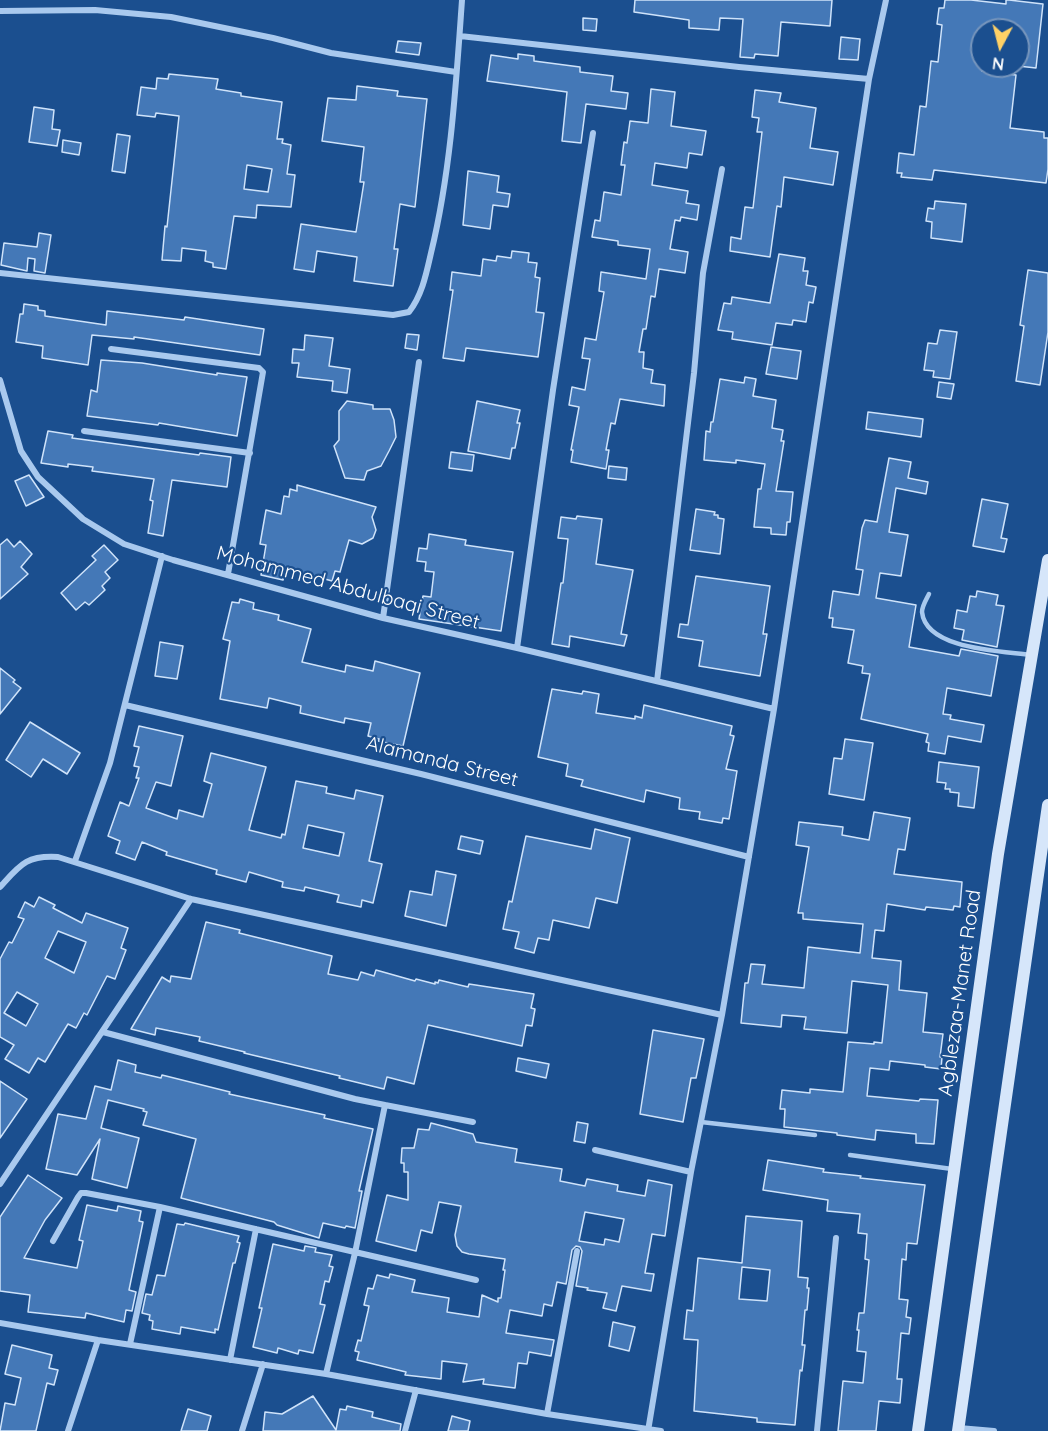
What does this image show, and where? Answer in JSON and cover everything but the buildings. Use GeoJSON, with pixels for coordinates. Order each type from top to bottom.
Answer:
{"type":"FeatureCollection","features":[{"type":"Feature","properties":{"kind":"main road","name":"Agblezaa-Manet Road"},"geometry":{"type":"LineString","coordinates":[[918,1431],[998,854],[1048,560]]}},
{"type":"Feature","properties":{"kind":"main road"},"geometry":{"type":"LineString","coordinates":[[958,1429],[1048,805]]}},
{"type":"Feature","properties":{"kind":"street"},"geometry":{"type":"LineString","coordinates":[[0,273],[393,315],[409,312],[418,301],[439,222],[450,140],[462,0]]}},
{"type":"Feature","properties":{"kind":"street"},"geometry":{"type":"LineString","coordinates":[[648,1430],[691,1172],[722,1015],[774,710],[869,79],[886,0]]}},
{"type":"Feature","properties":{"kind":"street"},"geometry":{"type":"LineString","coordinates":[[0,11],[95,10],[171,17],[273,38],[331,53],[456,72]]}},
{"type":"Feature","properties":{"kind":"street"},"geometry":{"type":"LineString","coordinates":[[460,36],[727,66],[869,79]]}},
{"type":"Feature","properties":{"kind":"street"},"geometry":{"type":"LineString","coordinates":[[517,648],[553,390],[593,133]]}},
{"type":"Feature","properties":{"kind":"street"},"geometry":{"type":"LineString","coordinates":[[657,681],[703,273],[723,170]]}},
{"type":"Feature","properties":{"kind":"street"},"geometry":{"type":"LineString","coordinates":[[111,349],[259,368],[263,372],[228,574]]}},
{"type":"Feature","properties":{"kind":"street"},"geometry":{"type":"LineString","coordinates":[[383,618],[419,362]]}},
{"type":"Feature","properties":{"kind":"street","name":"Mohammed Abdulbaqi Street"},"geometry":{"type":"LineString","coordinates":[[0,380],[21,451],[38,477],[83,519],[124,544],[383,618],[774,710]]}},
{"type":"Feature","properties":{"kind":"street"},"geometry":{"type":"LineString","coordinates":[[84,431],[250,453]]}},
{"type":"Feature","properties":{"kind":"street"},"geometry":{"type":"LineString","coordinates":[[75,861],[110,763],[162,556]]}},
{"type":"Feature","properties":{"kind":"street","name":"Alamanda Street"},"geometry":{"type":"LineString","coordinates":[[125,705],[422,774],[749,857]]}},
{"type":"Feature","properties":{"kind":"street"},"geometry":{"type":"LineString","coordinates":[[0,887],[22,862],[47,856],[75,861],[191,899],[722,1015]]}},
{"type":"Feature","properties":{"kind":"street"},"geometry":{"type":"LineString","coordinates":[[0,1184],[191,899]]}},
{"type":"Feature","properties":{"kind":"street"},"geometry":{"type":"LineString","coordinates":[[103,1032],[355,1099],[473,1122]]}},
{"type":"Feature","properties":{"kind":"street"},"geometry":{"type":"LineString","coordinates":[[326,1374],[355,1253],[385,1105]]}},
{"type":"Feature","properties":{"kind":"street"},"geometry":{"type":"LineString","coordinates":[[595,1150],[691,1172]]}},
{"type":"Feature","properties":{"kind":"street"},"geometry":{"type":"LineString","coordinates":[[53,1241],[81,1193],[160,1207],[476,1280]]}},
{"type":"Feature","properties":{"kind":"street"},"geometry":{"type":"LineString","coordinates":[[130,1344],[160,1207]]}},
{"type":"Feature","properties":{"kind":"street"},"geometry":{"type":"LineString","coordinates":[[230,1360],[256,1229]]}},
{"type":"Feature","properties":{"kind":"street"},"geometry":{"type":"LineString","coordinates":[[817,1431],[836,1238]]}},
{"type":"Feature","properties":{"kind":"street"},"geometry":{"type":"LineString","coordinates":[[547,1414],[577,1251]]}},
{"type":"Feature","properties":{"kind":"street"},"geometry":{"type":"LineString","coordinates":[[0,1323],[326,1374],[547,1414],[661,1431]]}},
{"type":"Feature","properties":{"kind":"street"},"geometry":{"type":"LineString","coordinates":[[68,1431],[99,1340]]}},
{"type":"Feature","properties":{"kind":"street"},"geometry":{"type":"LineString","coordinates":[[242,1431],[263,1364]]}},
{"type":"Feature","properties":{"kind":"street"},"geometry":{"type":"LineString","coordinates":[[405,1431],[416,1390]]}},
{"type":"Feature","properties":{"kind":"street"},"geometry":{"type":"LineString","coordinates":[[958,1429],[994,1431]]}},
{"type":"Feature","properties":{"kind":"lane"},"geometry":{"type":"LineString","coordinates":[[928,594],[922,610],[924,619],[936,634],[950,642],[964,646],[1031,655]]}},
{"type":"Feature","properties":{"kind":"lane"},"geometry":{"type":"LineString","coordinates":[[701,1122],[814,1135]]}},
{"type":"Feature","properties":{"kind":"lane"},"geometry":{"type":"LineString","coordinates":[[849,1155],[955,1170]]}}]}
